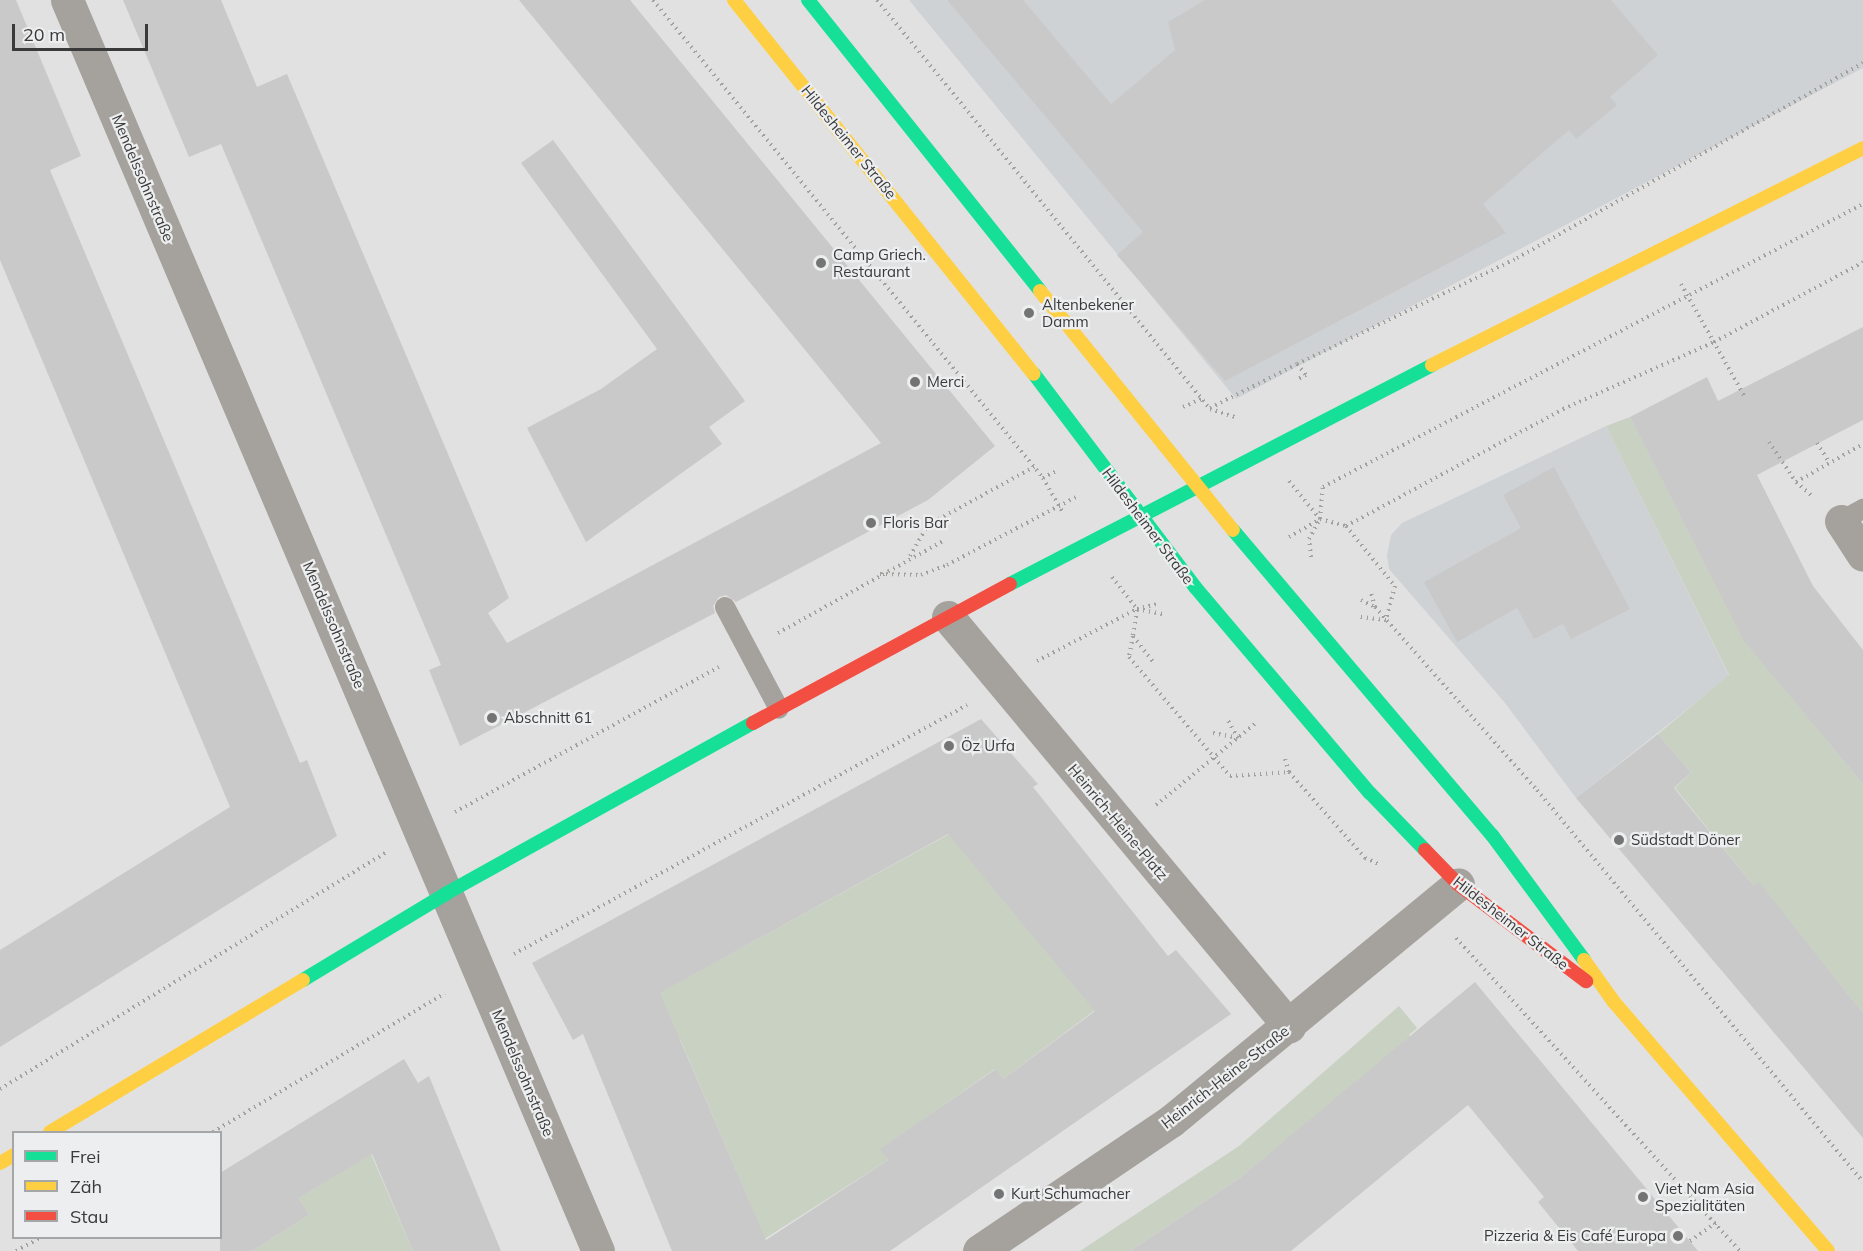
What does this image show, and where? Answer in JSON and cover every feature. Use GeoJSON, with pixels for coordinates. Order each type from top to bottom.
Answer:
{"type":"FeatureCollection","features":[{"type":"Feature","properties":{"kind":"main road","name":"Hildesheimer Straße"},"geometry":{"type":"LineString","coordinates":[[734,0],[987,311],[1195,587],[1370,793],[1458,884],[1614,1002]]}},
{"type":"Feature","properties":{"kind":"main road","name":"Hildesheimer Straße"},"geometry":{"type":"LineString","coordinates":[[808,0],[1195,486],[1492,835],[1614,1002],[1828,1251]]}},
{"type":"Feature","properties":{"kind":"main road"},"geometry":{"type":"LineString","coordinates":[[52,1131],[447,893],[948,617],[1264,450],[1863,148]]}},
{"type":"Feature","properties":{"kind":"street","name":"Mendelssohnstraße"},"geometry":{"type":"LineString","coordinates":[[67,0],[422,831],[598,1251]]}},
{"type":"Feature","properties":{"kind":"street"},"geometry":{"type":"LineString","coordinates":[[1852,515],[1863,555]]}},
{"type":"Feature","properties":{"kind":"street","name":"Heinrich-Heine-Platz"},"geometry":{"type":"LineString","coordinates":[[948,617],[1289,1026]]}},
{"type":"Feature","properties":{"kind":"street","name":"Heinrich-Heine-Straße"},"geometry":{"type":"LineString","coordinates":[[979,1251],[1171,1122],[1289,1026],[1428,906],[1458,884]]}},
{"type":"Feature","properties":{"kind":"lane"},"geometry":{"type":"LineString","coordinates":[[725,607],[779,709]]}},
{"type":"Feature","properties":{"kind":"path"},"geometry":{"type":"LineString","coordinates":[[653,0],[1034,467],[1137,609],[1129,657],[1230,776],[1289,772],[1365,858],[1398,872],[1740,1251]]}},
{"type":"Feature","properties":{"kind":"path"},"geometry":{"type":"LineString","coordinates":[[877,0],[1210,408],[1241,418],[1253,430],[1264,450],[1320,519],[1346,526],[1395,586],[1386,620]]}},
{"type":"Feature","properties":{"kind":"path"},"geometry":{"type":"LineString","coordinates":[[1210,408],[1517,258],[1863,63]]}},
{"type":"Feature","properties":{"kind":"path"},"geometry":{"type":"LineString","coordinates":[[1312,563],[1309,539],[1320,519],[1323,487],[1689,298],[1863,204]]}},
{"type":"Feature","properties":{"kind":"path"},"geometry":{"type":"LineString","coordinates":[[1661,250],[1745,397]]}},
{"type":"Feature","properties":{"kind":"path"},"geometry":{"type":"LineString","coordinates":[[1346,526],[1563,409],[1714,342],[1863,262]]}},
{"type":"Feature","properties":{"kind":"path"},"geometry":{"type":"LineString","coordinates":[[1297,364],[1306,375],[1298,379]]}},
{"type":"Feature","properties":{"kind":"path"},"geometry":{"type":"LineString","coordinates":[[1769,442],[1797,482],[1852,515]]}},
{"type":"Feature","properties":{"kind":"path"},"geometry":{"type":"LineString","coordinates":[[1817,443],[1829,462]]}},
{"type":"Feature","properties":{"kind":"path"},"geometry":{"type":"LineString","coordinates":[[1797,482],[1863,444]]}},
{"type":"Feature","properties":{"kind":"path"},"geometry":{"type":"LineString","coordinates":[[910,557],[928,525],[1034,467]]}},
{"type":"Feature","properties":{"kind":"path"},"geometry":{"type":"LineString","coordinates":[[1255,556],[1320,519]]}},
{"type":"Feature","properties":{"kind":"path"},"geometry":{"type":"LineString","coordinates":[[0,1089],[422,831],[748,651],[879,574],[945,540]]}},
{"type":"Feature","properties":{"kind":"path"},"geometry":{"type":"LineString","coordinates":[[215,1131],[480,972],[1004,685],[1030,665],[1137,609],[1171,600],[1195,587]]}},
{"type":"Feature","properties":{"kind":"path"},"geometry":{"type":"LineString","coordinates":[[1371,593],[1375,607]]}},
{"type":"Feature","properties":{"kind":"path"},"geometry":{"type":"LineString","coordinates":[[1361,600],[1375,607],[1537,790],[1863,1182]]}},
{"type":"Feature","properties":{"kind":"path"},"geometry":{"type":"LineString","coordinates":[[1357,617],[1386,620]]}},
{"type":"Feature","properties":{"kind":"path"},"geometry":{"type":"LineString","coordinates":[[1133,636],[1154,663]]}},
{"type":"Feature","properties":{"kind":"path"},"geometry":{"type":"LineString","coordinates":[[1126,831],[1260,720]]}},
{"type":"Feature","properties":{"kind":"path"},"geometry":{"type":"LineString","coordinates":[[1228,721],[1238,738]]}},
{"type":"Feature","properties":{"kind":"path"},"geometry":{"type":"LineString","coordinates":[[1213,733],[1238,738]]}},
{"type":"Feature","properties":{"kind":"path"},"geometry":{"type":"LineString","coordinates":[[1690,1241],[1716,1223]]}},
{"type":"Feature","properties":{"kind":"path"},"geometry":{"type":"LineString","coordinates":[[16,1251],[37,1239]]}},
{"type":"Feature","properties":{"kind":"shaded area"},"geometry":{"type":"Polygon","coordinates":[[[909,0],[1863,0],[1863,68],[1236,399],[909,0]]]}},
{"type":"Feature","properties":{"kind":"shaded area"},"geometry":{"type":"Polygon","coordinates":[[[1606,426],[1729,676],[1576,798],[1505,703],[1389,569],[1387,555],[1391,535],[1402,523],[1606,426]]]}},
{"type":"Feature","properties":{"kind":"green space"},"geometry":{"type":"Polygon","coordinates":[[[1630,417],[1745,641],[1863,784],[1863,1013],[1759,883],[1754,886],[1675,788],[1691,772],[1658,734],[1729,675],[1606,426],[1630,417]]]}},
{"type":"Feature","properties":{"kind":"green space"},"geometry":{"type":"Polygon","coordinates":[[[971,822],[1115,995],[1003,1079],[995,1069],[881,1149],[888,1160],[758,1243],[750,1203],[681,1041],[652,997],[971,822]]]}},
{"type":"Feature","properties":{"kind":"green space"},"geometry":{"type":"Polygon","coordinates":[[[1399,1006],[1417,1028],[1409,1035],[1412,1038],[1241,1177],[1130,1251],[1080,1251],[1239,1146],[1399,1006]]]}},
{"type":"Feature","properties":{"kind":"green space"},"geometry":{"type":"Polygon","coordinates":[[[371,1154],[413,1251],[252,1251],[309,1215],[299,1198],[371,1154]]]}},
{"type":"Feature","properties":{"kind":"building"},"geometry":{"type":"Polygon","coordinates":[[[0,0],[16,0],[81,156],[50,170],[300,763],[307,760],[337,836],[0,1047],[0,950],[230,807],[0,260],[0,0]]]}},
{"type":"Feature","properties":{"kind":"building"},"geometry":{"type":"Polygon","coordinates":[[[123,0],[221,0],[257,87],[287,74],[509,598],[488,613],[507,643],[881,443],[519,0],[630,0],[995,446],[928,500],[736,602],[726,595],[719,597],[713,606],[715,613],[460,746],[429,670],[441,665],[221,144],[189,157],[123,0]]]}},
{"type":"Feature","properties":{"kind":"building"},"geometry":{"type":"Polygon","coordinates":[[[947,0],[1023,0],[1111,104],[1175,50],[1168,22],[1205,0],[1611,0],[1658,55],[1610,97],[1617,105],[1576,139],[1569,130],[1483,204],[1506,233],[1225,381],[1117,255],[1143,232],[947,0]]]}},
{"type":"Feature","properties":{"kind":"building"},"geometry":{"type":"Polygon","coordinates":[[[553,140],[745,401],[709,427],[722,444],[586,542],[527,428],[601,389],[657,349],[521,163],[553,140]]]}},
{"type":"Feature","properties":{"kind":"building"},"geometry":{"type":"Polygon","coordinates":[[[1863,327],[1863,420],[1757,475],[1813,586],[1863,650],[1863,784],[1744,641],[1630,417],[1707,377],[1718,401],[1863,327]]]}},
{"type":"Feature","properties":{"kind":"building"},"geometry":{"type":"Polygon","coordinates":[[[1554,467],[1630,609],[1571,639],[1563,624],[1534,639],[1517,608],[1457,642],[1424,582],[1521,528],[1503,495],[1554,467]]]}},
{"type":"Feature","properties":{"kind":"building"},"geometry":{"type":"Polygon","coordinates":[[[981,719],[1038,784],[1033,787],[1168,956],[1176,950],[1231,1014],[890,1251],[672,1251],[583,1034],[573,1040],[532,963],[981,719]],[[948,834],[660,993],[766,1240],[888,1160],[880,1149],[996,1069],[1003,1079],[1095,1011],[948,834]]]}},
{"type":"Feature","properties":{"kind":"building"},"geometry":{"type":"Polygon","coordinates":[[[1658,734],[1691,772],[1674,788],[1754,886],[1759,882],[1863,1013],[1863,1138],[1576,798],[1658,734]]]}},
{"type":"Feature","properties":{"kind":"building"},"geometry":{"type":"Polygon","coordinates":[[[1475,982],[1698,1251],[1578,1251],[1538,1202],[1544,1197],[1468,1105],[1291,1251],[1130,1251],[1241,1177],[1475,982]]]}},
{"type":"Feature","properties":{"kind":"building"},"geometry":{"type":"Polygon","coordinates":[[[404,1059],[418,1083],[429,1076],[501,1251],[413,1251],[372,1154],[299,1198],[309,1215],[252,1251],[220,1251],[222,1172],[404,1059]]]}},
{"type":"Feature","properties":{"kind":"traffic: fast"},"geometry":{"type":"LineString","coordinates":[[808,0],[1040,291]]}},
{"type":"Feature","properties":{"kind":"traffic: fast"},"geometry":{"type":"LineString","coordinates":[[1010,584],[1432,365]]}},
{"type":"Feature","properties":{"kind":"traffic: fast"},"geometry":{"type":"LineString","coordinates":[[1034,374],[1195,587],[1370,793],[1425,850]]}},
{"type":"Feature","properties":{"kind":"traffic: fast"},"geometry":{"type":"LineString","coordinates":[[1233,530],[1492,835],[1584,960]]}},
{"type":"Feature","properties":{"kind":"traffic: fast"},"geometry":{"type":"LineString","coordinates":[[303,980],[447,893],[753,723]]}},
{"type":"Feature","properties":{"kind":"traffic: slow"},"geometry":{"type":"LineString","coordinates":[[734,0],[1034,374]]}},
{"type":"Feature","properties":{"kind":"traffic: slow"},"geometry":{"type":"LineString","coordinates":[[1432,365],[1863,148]]}},
{"type":"Feature","properties":{"kind":"traffic: slow"},"geometry":{"type":"LineString","coordinates":[[1040,291],[1233,530]]}},
{"type":"Feature","properties":{"kind":"traffic: slow"},"geometry":{"type":"LineString","coordinates":[[1584,960],[1614,1002],[1828,1251]]}},
{"type":"Feature","properties":{"kind":"traffic: slow"},"geometry":{"type":"LineString","coordinates":[[52,1131],[303,980]]}},
{"type":"Feature","properties":{"kind":"traffic: slow"},"geometry":{"type":"LineString","coordinates":[[0,1163],[12,1156]]}},
{"type":"Feature","properties":{"kind":"traffic: jam"},"geometry":{"type":"LineString","coordinates":[[753,723],[1010,584]]}},
{"type":"Feature","properties":{"kind":"traffic: jam"},"geometry":{"type":"LineString","coordinates":[[1425,850],[1458,884],[1586,981]]}},
{"type":"Feature","properties":{"kind":"place","name":"Camp Griech. Restaurant"},"geometry":{"type":"Point","coordinates":[821,263]}},
{"type":"Feature","properties":{"kind":"place","name":"Altenbekener Damm"},"geometry":{"type":"Point","coordinates":[1029,313]}},
{"type":"Feature","properties":{"kind":"place","name":"Merci"},"geometry":{"type":"Point","coordinates":[915,382]}},
{"type":"Feature","properties":{"kind":"place","name":"Floris Bar"},"geometry":{"type":"Point","coordinates":[871,523]}},
{"type":"Feature","properties":{"kind":"place","name":"Abschnitt 61"},"geometry":{"type":"Point","coordinates":[492,718]}},
{"type":"Feature","properties":{"kind":"place","name":"Öz Urfa"},"geometry":{"type":"Point","coordinates":[949,746]}},
{"type":"Feature","properties":{"kind":"place","name":"Südstadt Döner"},"geometry":{"type":"Point","coordinates":[1619,840]}},
{"type":"Feature","properties":{"kind":"place","name":"Kurt Schumacher"},"geometry":{"type":"Point","coordinates":[999,1194]}},
{"type":"Feature","properties":{"kind":"place","name":"Viet Nam Asia Spezialitäten"},"geometry":{"type":"Point","coordinates":[1643,1197]}},
{"type":"Feature","properties":{"kind":"place","name":"Pizzeria & Eis Café Europa"},"geometry":{"type":"Point","coordinates":[1678,1236]}}]}
